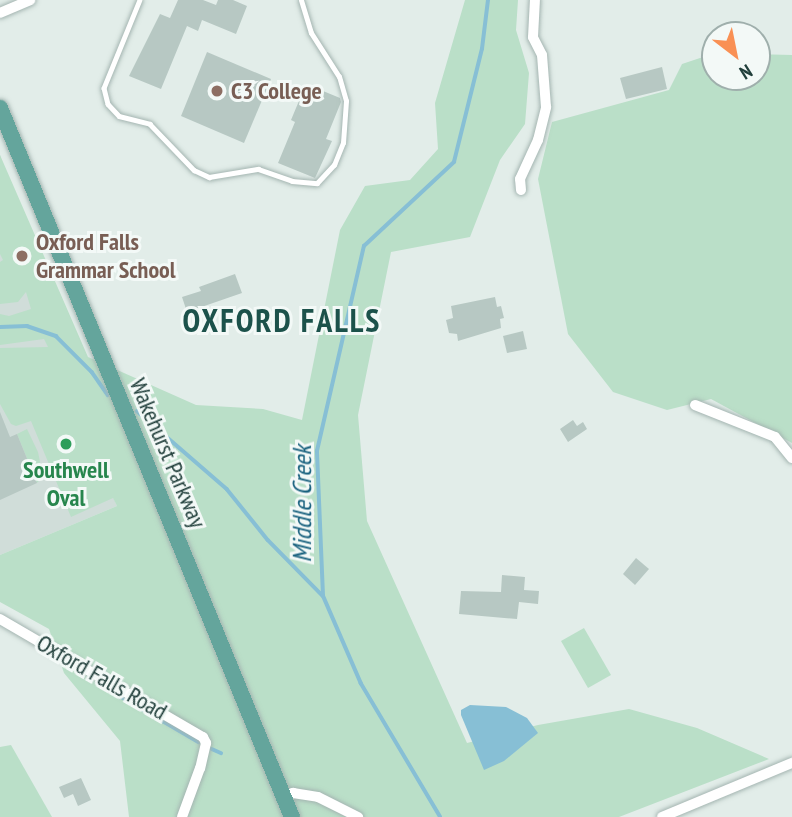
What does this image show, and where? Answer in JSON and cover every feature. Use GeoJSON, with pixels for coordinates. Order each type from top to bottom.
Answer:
{"type":"FeatureCollection","features":[{"type":"Feature","properties":{"kind":"main road","name":"Wakehurst Parkway"},"geometry":{"type":"LineString","coordinates":[[0,108],[292,817]]}},
{"type":"Feature","properties":{"kind":"street"},"geometry":{"type":"LineString","coordinates":[[0,13],[30,0]]}},
{"type":"Feature","properties":{"kind":"street"},"geometry":{"type":"LineString","coordinates":[[521,191],[520,178],[538,140],[546,107],[542,55],[533,37],[535,0]]}},
{"type":"Feature","properties":{"kind":"street"},"geometry":{"type":"LineString","coordinates":[[695,405],[775,437],[792,458]]}},
{"type":"Feature","properties":{"kind":"street","name":"Oxford Falls Road"},"geometry":{"type":"LineString","coordinates":[[0,619],[203,737],[206,743],[200,768],[183,817]]}},
{"type":"Feature","properties":{"kind":"street"},"geometry":{"type":"LineString","coordinates":[[662,817],[792,763]]}},
{"type":"Feature","properties":{"kind":"street"},"geometry":{"type":"LineString","coordinates":[[285,796],[293,793],[318,797],[358,817]]}},
{"type":"Feature","properties":{"kind":"lane"},"geometry":{"type":"LineString","coordinates":[[140,0],[104,88],[108,104],[118,116],[150,124],[163,135],[177,155],[194,170],[209,177],[258,169],[292,181],[317,183],[334,165],[343,143],[346,102],[340,77],[311,33],[301,0]]}},
{"type":"Feature","properties":{"kind":"shaded area","name":"Oxford Falls Grammar School"},"geometry":{"type":"Polygon","coordinates":[[[0,155],[58,371],[117,506],[0,555],[0,155]]]}},
{"type":"Feature","properties":{"kind":"green space"},"geometry":{"type":"Polygon","coordinates":[[[465,0],[518,0],[516,30],[529,73],[525,124],[500,160],[470,237],[391,252],[358,415],[367,521],[467,743],[538,725],[629,709],[697,728],[769,759],[619,817],[129,817],[120,741],[64,673],[49,629],[0,602],[0,555],[117,506],[113,498],[71,517],[31,421],[16,426],[11,424],[0,404],[0,348],[48,347],[44,339],[0,345],[0,314],[9,316],[31,309],[26,292],[18,302],[0,304],[0,262],[3,260],[0,254],[0,155],[88,357],[196,405],[263,409],[302,420],[340,230],[365,186],[410,180],[438,149],[435,103],[465,0]]]}},
{"type":"Feature","properties":{"kind":"green space"},"geometry":{"type":"Polygon","coordinates":[[[771,54],[792,55],[792,443],[711,399],[667,410],[613,392],[568,334],[538,179],[552,122],[669,90],[682,64],[701,58],[701,91],[771,91],[771,54]]]}},
{"type":"Feature","properties":{"kind":"green space"},"geometry":{"type":"Polygon","coordinates":[[[27,429],[38,452],[43,476],[37,483],[17,434],[27,429]]]}},
{"type":"Feature","properties":{"kind":"green space"},"geometry":{"type":"Polygon","coordinates":[[[584,628],[611,675],[588,688],[561,641],[584,628]]]}},
{"type":"Feature","properties":{"kind":"green space"},"geometry":{"type":"Polygon","coordinates":[[[11,745],[52,817],[0,817],[0,747],[11,745]]]}},
{"type":"Feature","properties":{"kind":"water"},"geometry":{"type":"Polygon","coordinates":[[[470,705],[506,707],[527,718],[538,733],[504,761],[484,770],[461,715],[461,710],[470,705]]]}},
{"type":"Feature","properties":{"kind":"building"},"geometry":{"type":"Polygon","coordinates":[[[178,0],[203,0],[216,5],[218,0],[233,0],[247,6],[236,34],[202,20],[198,31],[187,26],[161,89],[129,76],[160,14],[170,18],[178,0]]]}},
{"type":"Feature","properties":{"kind":"building"},"geometry":{"type":"Polygon","coordinates":[[[207,52],[271,79],[244,143],[181,116],[207,52]]]}},
{"type":"Feature","properties":{"kind":"building"},"geometry":{"type":"Polygon","coordinates":[[[662,67],[667,89],[626,99],[620,78],[662,67]]]}},
{"type":"Feature","properties":{"kind":"building"},"geometry":{"type":"Polygon","coordinates":[[[306,84],[340,98],[341,102],[326,139],[332,141],[315,178],[278,163],[295,122],[291,120],[306,84]]]}},
{"type":"Feature","properties":{"kind":"building"},"geometry":{"type":"Polygon","coordinates":[[[235,274],[242,293],[187,312],[182,297],[201,291],[199,287],[235,274]]]}},
{"type":"Feature","properties":{"kind":"building"},"geometry":{"type":"Polygon","coordinates":[[[495,297],[497,307],[501,306],[504,318],[500,319],[501,328],[458,341],[457,334],[449,333],[446,320],[453,318],[451,306],[495,297]]]}},
{"type":"Feature","properties":{"kind":"building"},"geometry":{"type":"Polygon","coordinates":[[[523,331],[527,349],[507,353],[503,336],[523,331]]]}},
{"type":"Feature","properties":{"kind":"building"},"geometry":{"type":"Polygon","coordinates":[[[0,412],[10,437],[17,434],[37,483],[0,500],[0,412]]]}},
{"type":"Feature","properties":{"kind":"building"},"geometry":{"type":"Polygon","coordinates":[[[573,420],[577,426],[583,422],[587,429],[568,442],[560,429],[573,420]]]}},
{"type":"Feature","properties":{"kind":"building"},"geometry":{"type":"Polygon","coordinates":[[[636,558],[649,569],[635,585],[623,574],[636,558]]]}},
{"type":"Feature","properties":{"kind":"building"},"geometry":{"type":"Polygon","coordinates":[[[502,575],[525,577],[524,590],[539,591],[538,604],[519,602],[517,619],[459,614],[461,591],[501,592],[502,575]]]}},
{"type":"Feature","properties":{"kind":"building"},"geometry":{"type":"Polygon","coordinates":[[[81,778],[91,800],[78,806],[73,794],[64,798],[59,787],[81,778]]]}},
{"type":"Feature","properties":{"kind":"waterway","name":"Middle Creek"},"geometry":{"type":"LineString","coordinates":[[440,817],[361,684],[323,596],[317,451],[364,246],[454,162],[482,49],[488,0]]}},
{"type":"Feature","properties":{"kind":"waterway"},"geometry":{"type":"LineString","coordinates":[[0,327],[27,326],[56,336],[92,372],[108,395]]}},
{"type":"Feature","properties":{"kind":"waterway"},"geometry":{"type":"LineString","coordinates":[[137,411],[227,489],[268,540],[323,596]]}},
{"type":"Feature","properties":{"kind":"waterway"},"geometry":{"type":"LineString","coordinates":[[115,693],[199,742]]}},
{"type":"Feature","properties":{"kind":"waterway"},"geometry":{"type":"LineString","coordinates":[[212,749],[221,753]]}},
{"type":"Feature","properties":{"kind":"place","name":"C3 College"},"geometry":{"type":"Point","coordinates":[217,91]}},
{"type":"Feature","properties":{"kind":"place","name":"Oxford Falls Grammar School"},"geometry":{"type":"Point","coordinates":[22,256]}},
{"type":"Feature","properties":{"kind":"place","name":"Southwell Oval"},"geometry":{"type":"Point","coordinates":[66,444]}},
{"type":"Feature","properties":{"kind":"district","name":"OXFORD FALLS"},"geometry":{"type":"Point","coordinates":[282,320]}}]}
